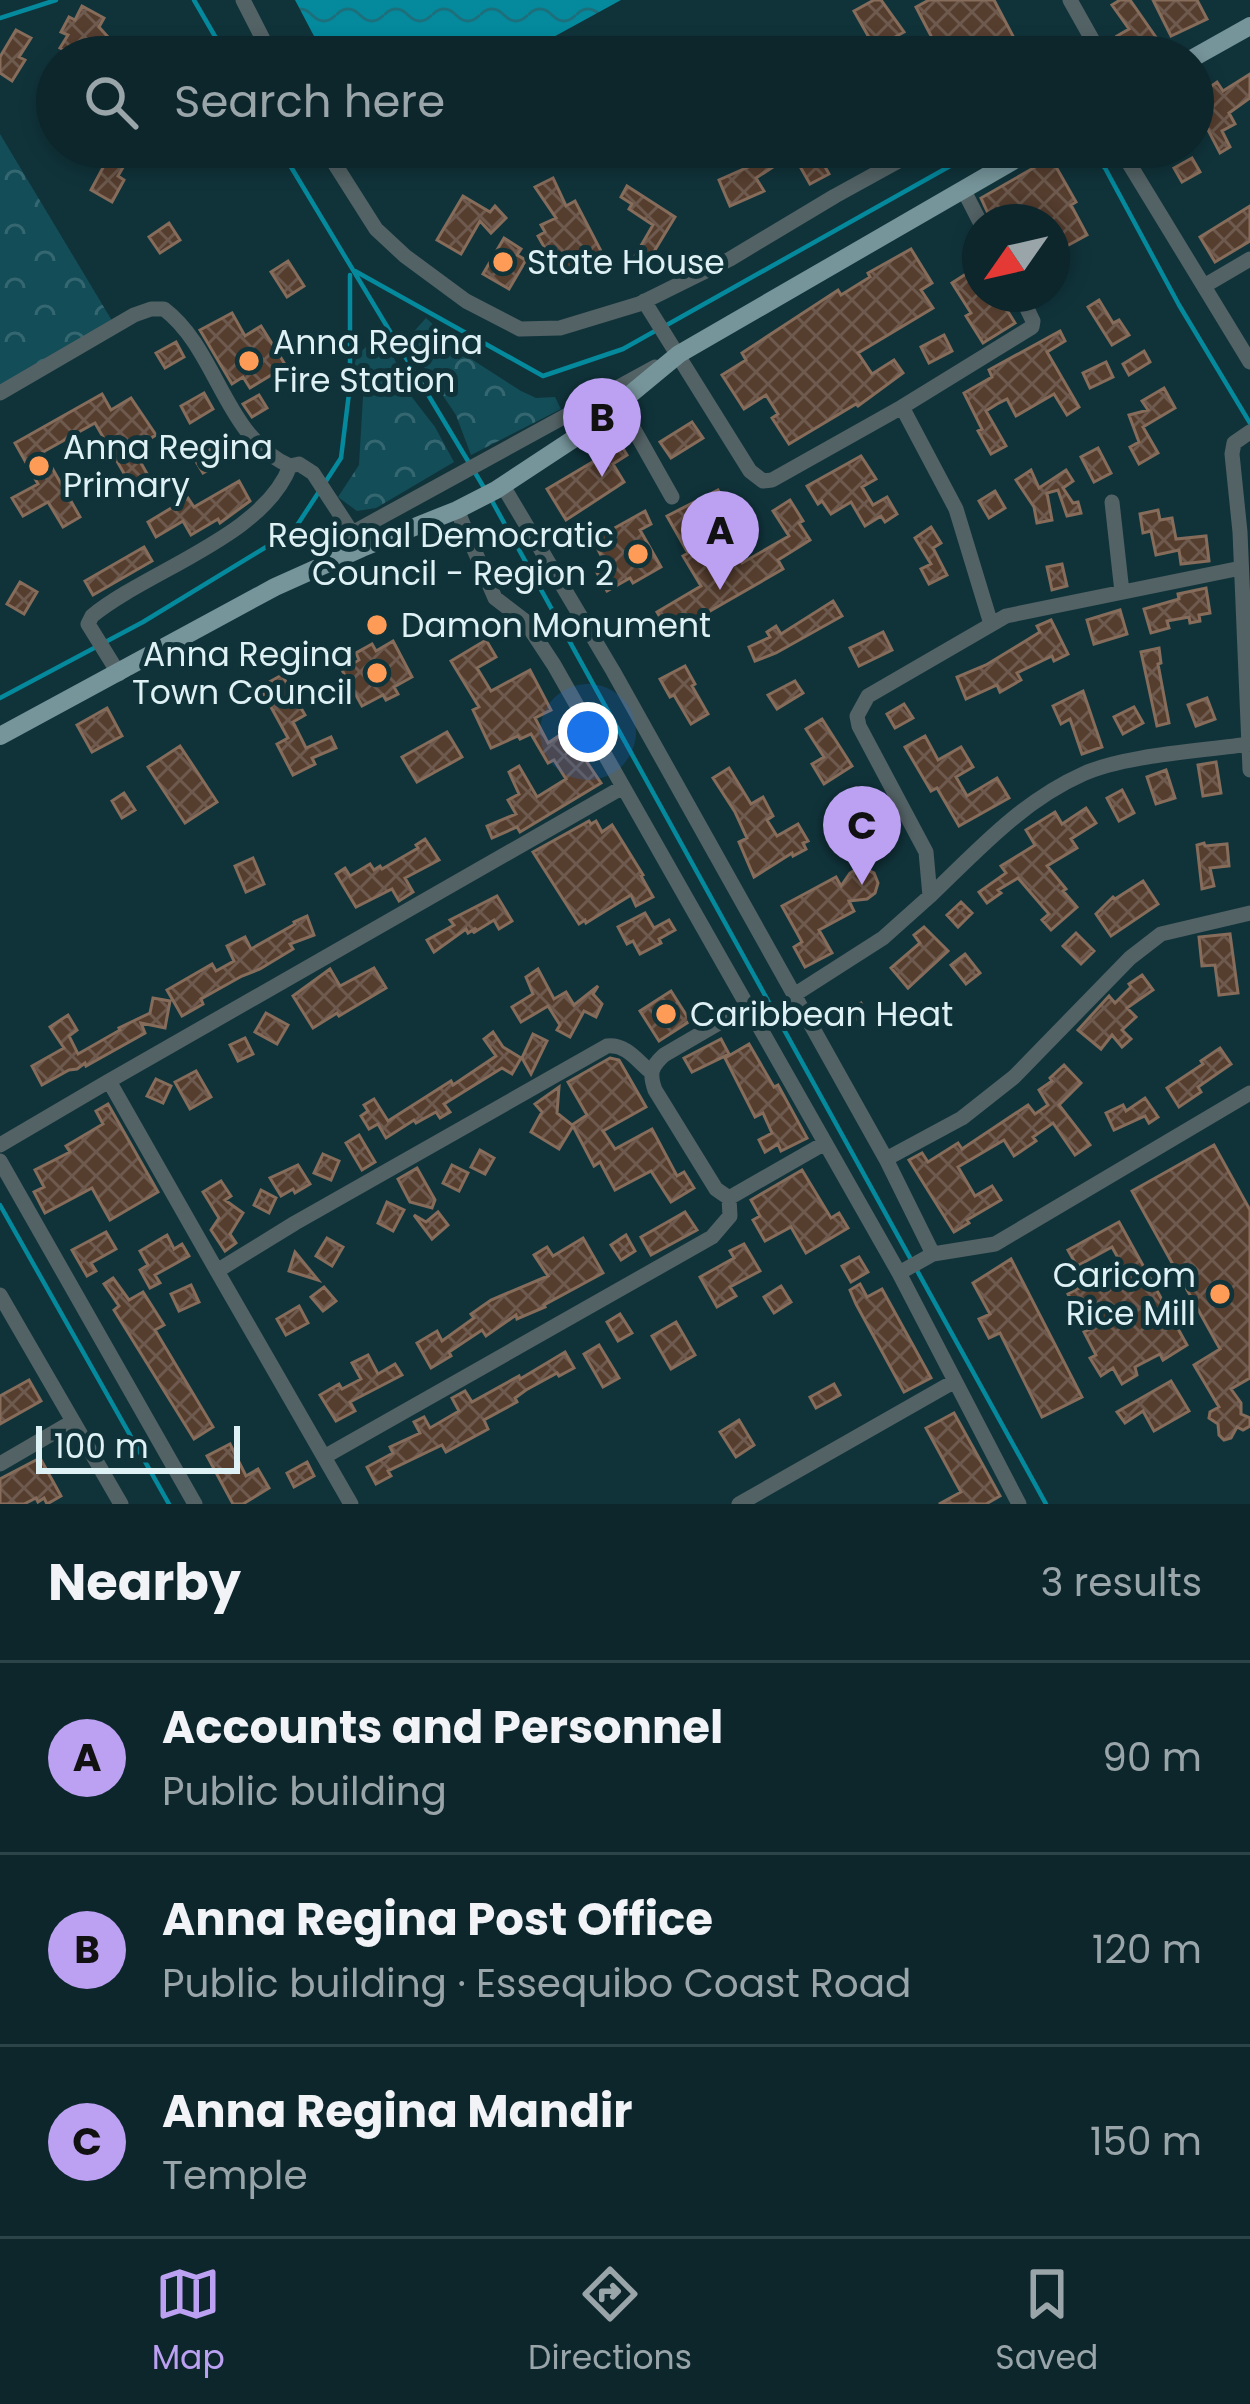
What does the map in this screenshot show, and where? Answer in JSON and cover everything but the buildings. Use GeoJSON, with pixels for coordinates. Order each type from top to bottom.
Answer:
{"type":"FeatureCollection","features":[{"type":"Feature","properties":{"kind":"main road"},"geometry":{"type":"LineString","coordinates":[[1214,46],[1250,26]]}},
{"type":"Feature","properties":{"kind":"main road"},"geometry":{"type":"LineString","coordinates":[[0,736],[357,541],[463,508],[500,488],[587,430],[675,348],[1000,168]]}},
{"type":"Feature","properties":{"kind":"street"},"geometry":{"type":"LineString","coordinates":[[243,0],[261,36]]}},
{"type":"Feature","properties":{"kind":"street"},"geometry":{"type":"LineString","coordinates":[[1070,0],[1090,36]]}},
{"type":"Feature","properties":{"kind":"street"},"geometry":{"type":"LineString","coordinates":[[337,168],[376,229],[405,256],[466,301],[520,329],[560,328],[644,301],[730,260],[886,168]]}},
{"type":"Feature","properties":{"kind":"street"},"geometry":{"type":"LineString","coordinates":[[1132,168],[1250,362]]}},
{"type":"Feature","properties":{"kind":"street"},"geometry":{"type":"LineString","coordinates":[[963,189],[971,204]]}},
{"type":"Feature","properties":{"kind":"street"},"geometry":{"type":"LineString","coordinates":[[1204,286],[1250,259]]}},
{"type":"Feature","properties":{"kind":"street"},"geometry":{"type":"LineString","coordinates":[[644,301],[750,471],[764,481],[902,407],[1032,327],[1029,312]]}},
{"type":"Feature","properties":{"kind":"street"},"geometry":{"type":"LineString","coordinates":[[0,393],[134,315],[164,309],[184,328],[259,447],[290,466],[299,464],[314,472],[357,541],[446,481],[675,348]]}},
{"type":"Feature","properties":{"kind":"street"},"geometry":{"type":"LineString","coordinates":[[619,404],[672,496]]}},
{"type":"Feature","properties":{"kind":"street"},"geometry":{"type":"LineString","coordinates":[[902,407],[956,509],[991,624]]}},
{"type":"Feature","properties":{"kind":"street"},"geometry":{"type":"LineString","coordinates":[[1246,434],[1234,443],[1232,454],[1245,531],[1241,568],[1250,770]]}},
{"type":"Feature","properties":{"kind":"street"},"geometry":{"type":"LineString","coordinates":[[119,674],[88,624],[92,616],[250,518],[278,490],[290,466]]}},
{"type":"Feature","properties":{"kind":"street"},"geometry":{"type":"LineString","coordinates":[[500,488],[613,671],[886,1159],[933,1254]]}},
{"type":"Feature","properties":{"kind":"street"},"geometry":{"type":"LineString","coordinates":[[1112,502],[1122,592]]}},
{"type":"Feature","properties":{"kind":"street"},"geometry":{"type":"LineString","coordinates":[[463,508],[495,598],[524,621],[544,650],[899,1273],[1019,1504]]}},
{"type":"Feature","properties":{"kind":"street"},"geometry":{"type":"LineString","coordinates":[[930,896],[926,853],[859,726],[862,703],[876,689],[1006,616],[1241,568]]}},
{"type":"Feature","properties":{"kind":"street"},"geometry":{"type":"LineString","coordinates":[[794,995],[883,938],[1017,814],[1085,773],[1137,760],[1249,744]]}},
{"type":"Feature","properties":{"kind":"street"},"geometry":{"type":"LineString","coordinates":[[0,1145],[623,787]]}},
{"type":"Feature","properties":{"kind":"street"},"geometry":{"type":"LineString","coordinates":[[886,1159],[962,1118],[1014,1077],[1130,958],[1161,934],[1250,913]]}},
{"type":"Feature","properties":{"kind":"street"},"geometry":{"type":"LineString","coordinates":[[729,1198],[716,1189],[692,1155],[651,1072],[664,1055],[748,1006]]}},
{"type":"Feature","properties":{"kind":"street"},"geometry":{"type":"LineString","coordinates":[[218,1271],[608,1046],[627,1050],[651,1072]]}},
{"type":"Feature","properties":{"kind":"street"},"geometry":{"type":"LineString","coordinates":[[109,1081],[351,1504]]}},
{"type":"Feature","properties":{"kind":"street"},"geometry":{"type":"LineString","coordinates":[[899,1273],[933,1254],[995,1244],[1250,1093]]}},
{"type":"Feature","properties":{"kind":"street"},"geometry":{"type":"LineString","coordinates":[[729,1198],[825,1143]]}},
{"type":"Feature","properties":{"kind":"street"},"geometry":{"type":"LineString","coordinates":[[0,1161],[195,1504]]}},
{"type":"Feature","properties":{"kind":"street"},"geometry":{"type":"LineString","coordinates":[[324,1457],[712,1237],[730,1216],[729,1198]]}},
{"type":"Feature","properties":{"kind":"street"},"geometry":{"type":"LineString","coordinates":[[0,1295],[7,1323],[121,1504]]}},
{"type":"Feature","properties":{"kind":"street"},"geometry":{"type":"LineString","coordinates":[[739,1504],[956,1382]]}},
{"type":"Feature","properties":{"kind":"street"},"geometry":{"type":"LineString","coordinates":[[0,1463],[72,1422]]}},
{"type":"Feature","properties":{"kind":"green space"},"geometry":{"type":"Polygon","coordinates":[[[0,134],[114,324],[0,385],[0,134]]]}},
{"type":"Feature","properties":{"kind":"green space"},"geometry":{"type":"Polygon","coordinates":[[[426,318],[468,357],[536,398],[555,397],[561,409],[471,455],[456,415],[409,345],[409,337],[426,318]]]}},
{"type":"Feature","properties":{"kind":"green space"},"geometry":{"type":"Polygon","coordinates":[[[378,340],[389,347],[411,396],[454,462],[376,508],[357,511],[338,497],[359,465],[364,380],[355,363],[378,340]]]}},
{"type":"Feature","properties":{"kind":"water"},"geometry":{"type":"Polygon","coordinates":[[[295,0],[621,0],[555,36],[314,36],[295,0]]]}},
{"type":"Feature","properties":{"kind":"waterway"},"geometry":{"type":"LineString","coordinates":[[0,18],[56,0]]}},
{"type":"Feature","properties":{"kind":"waterway"},"geometry":{"type":"LineString","coordinates":[[194,0],[215,36]]}},
{"type":"Feature","properties":{"kind":"waterway"},"geometry":{"type":"LineString","coordinates":[[292,168],[486,491]]}},
{"type":"Feature","properties":{"kind":"waterway"},"geometry":{"type":"LineString","coordinates":[[665,326],[947,168]]}},
{"type":"Feature","properties":{"kind":"waterway"},"geometry":{"type":"LineString","coordinates":[[1105,168],[1250,423]]}},
{"type":"Feature","properties":{"kind":"waterway"},"geometry":{"type":"LineString","coordinates":[[355,271],[543,376],[623,349],[655,331]]}},
{"type":"Feature","properties":{"kind":"waterway"},"geometry":{"type":"LineString","coordinates":[[0,698],[143,622],[294,530],[341,458],[350,385],[350,275]]}},
{"type":"Feature","properties":{"kind":"waterway"},"geometry":{"type":"LineString","coordinates":[[492,501],[1046,1504]]}},
{"type":"Feature","properties":{"kind":"waterway"},"geometry":{"type":"LineString","coordinates":[[0,1205],[169,1504]]}},
{"type":"Feature","properties":{"kind":"place","name":"State House"},"geometry":{"type":"Point","coordinates":[503,262]}},
{"type":"Feature","properties":{"kind":"place","name":"Anna Regina Fire Station"},"geometry":{"type":"Point","coordinates":[249,361]}},
{"type":"Feature","properties":{"kind":"place","name":"Anna Regina Primary"},"geometry":{"type":"Point","coordinates":[39,466]}},
{"type":"Feature","properties":{"kind":"place","name":"Anna Regina Post Office"},"geometry":{"type":"Point","coordinates":[602,477]}},
{"type":"Feature","properties":{"kind":"place","name":"Regional Democratic Council - Region 2"},"geometry":{"type":"Point","coordinates":[638,554]}},
{"type":"Feature","properties":{"kind":"place","name":"Accounts and Personnel"},"geometry":{"type":"Point","coordinates":[720,590]}},
{"type":"Feature","properties":{"kind":"place","name":"Damon Monument"},"geometry":{"type":"Point","coordinates":[377,625]}},
{"type":"Feature","properties":{"kind":"place","name":"Anna Regina Town Council"},"geometry":{"type":"Point","coordinates":[377,673]}},
{"type":"Feature","properties":{"kind":"place","name":"Anna Regina Mandir"},"geometry":{"type":"Point","coordinates":[862,885]}},
{"type":"Feature","properties":{"kind":"place","name":"Caribbean Heat"},"geometry":{"type":"Point","coordinates":[666,1014]}},
{"type":"Feature","properties":{"kind":"place","name":"Caricom Rice Mill"},"geometry":{"type":"Point","coordinates":[1220,1294]}}]}
